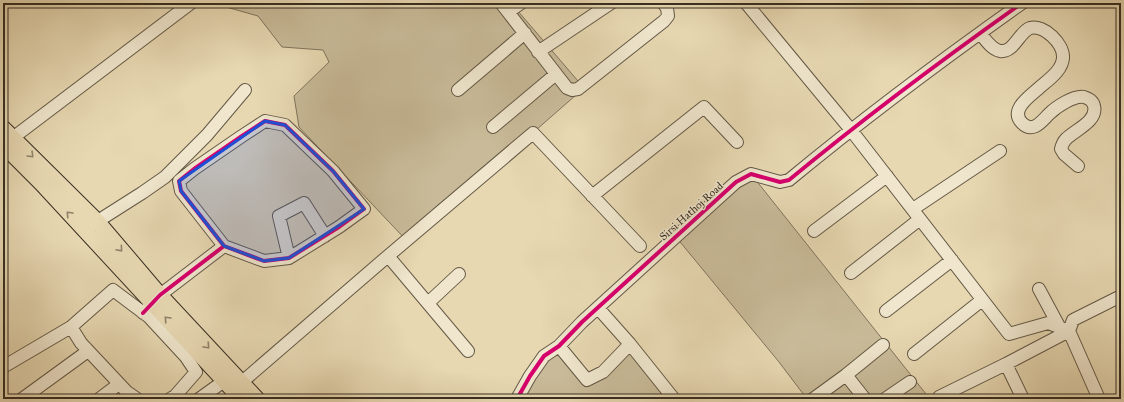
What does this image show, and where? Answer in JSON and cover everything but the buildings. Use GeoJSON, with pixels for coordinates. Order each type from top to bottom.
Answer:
{"type":"FeatureCollection","features":[{"type":"Feature","properties":{"kind":"main road"},"geometry":{"type":"LineString","coordinates":[[6,139],[97,222],[152,303]]}},
{"type":"Feature","properties":{"kind":"main road"},"geometry":{"type":"LineString","coordinates":[[6,139],[41,183],[84,230],[234,388],[257,399]]}},
{"type":"Feature","properties":{"kind":"street"},"geometry":{"type":"LineString","coordinates":[[6,139],[191,3]]}},
{"type":"Feature","properties":{"kind":"street"},"geometry":{"type":"LineString","coordinates":[[521,3],[504,7],[567,88],[572,90],[578,89],[664,21],[668,16],[668,8],[663,3]]}},
{"type":"Feature","properties":{"kind":"street"},"geometry":{"type":"LineString","coordinates":[[538,52],[612,3]]}},
{"type":"Feature","properties":{"kind":"street"},"geometry":{"type":"LineString","coordinates":[[746,3],[851,130],[1009,334],[1048,323],[1064,331]]}},
{"type":"Feature","properties":{"kind":"street","name":"Sirsi Hathoj Road"},"geometry":{"type":"LineString","coordinates":[[517,399],[530,376],[544,356],[559,346],[582,322],[736,182],[751,174],[780,182],[789,180],[851,130],[1022,3]]}},
{"type":"Feature","properties":{"kind":"street"},"geometry":{"type":"LineString","coordinates":[[980,33],[990,45],[1001,51],[1006,50],[1014,44],[1024,32],[1030,28],[1039,28],[1048,32],[1056,40],[1062,50],[1063,58],[1061,66],[1054,75],[1023,102],[1019,109],[1018,117],[1023,124],[1029,128],[1035,127],[1040,124],[1050,113],[1070,100],[1080,96],[1087,98],[1094,104],[1094,116],[1066,139],[1062,144],[1061,149],[1064,154],[1078,166]]}},
{"type":"Feature","properties":{"kind":"street"},"geometry":{"type":"LineString","coordinates":[[458,90],[524,34]]}},
{"type":"Feature","properties":{"kind":"street"},"geometry":{"type":"LineString","coordinates":[[493,127],[556,74]]}},
{"type":"Feature","properties":{"kind":"street"},"geometry":{"type":"LineString","coordinates":[[84,230],[165,177],[207,135],[245,90]]}},
{"type":"Feature","properties":{"kind":"street"},"geometry":{"type":"LineString","coordinates":[[592,196],[704,107],[737,142]]}},
{"type":"Feature","properties":{"kind":"street"},"geometry":{"type":"LineString","coordinates":[[266,122],[285,125],[332,171],[364,209],[325,236],[290,258],[264,261],[224,246],[181,191],[179,181],[242,136],[266,122]]}},
{"type":"Feature","properties":{"kind":"street"},"geometry":{"type":"LineString","coordinates":[[199,399],[234,388],[533,132],[640,246]]}},
{"type":"Feature","properties":{"kind":"street"},"geometry":{"type":"LineString","coordinates":[[912,209],[1000,151]]}},
{"type":"Feature","properties":{"kind":"street"},"geometry":{"type":"LineString","coordinates":[[814,231],[887,176]]}},
{"type":"Feature","properties":{"kind":"street"},"geometry":{"type":"LineString","coordinates":[[290,258],[279,216],[304,203],[325,236]]}},
{"type":"Feature","properties":{"kind":"street"},"geometry":{"type":"LineString","coordinates":[[852,274],[920,219]]}},
{"type":"Feature","properties":{"kind":"street"},"geometry":{"type":"LineString","coordinates":[[170,399],[176,396],[196,372],[186,357],[149,317],[152,303],[224,246]]}},
{"type":"Feature","properties":{"kind":"street"},"geometry":{"type":"LineString","coordinates":[[388,256],[468,351]]}},
{"type":"Feature","properties":{"kind":"street"},"geometry":{"type":"LineString","coordinates":[[886,311],[952,260]]}},
{"type":"Feature","properties":{"kind":"street"},"geometry":{"type":"LineString","coordinates":[[428,303],[459,274]]}},
{"type":"Feature","properties":{"kind":"street"},"geometry":{"type":"LineString","coordinates":[[1039,289],[1064,331],[1099,399]]}},
{"type":"Feature","properties":{"kind":"street"},"geometry":{"type":"LineString","coordinates":[[3,367],[71,327],[113,290],[152,303]]}},
{"type":"Feature","properties":{"kind":"street"},"geometry":{"type":"LineString","coordinates":[[939,397],[1006,364],[1064,331],[1072,320],[1121,296]]}},
{"type":"Feature","properties":{"kind":"street"},"geometry":{"type":"LineString","coordinates":[[914,354],[982,300]]}},
{"type":"Feature","properties":{"kind":"street"},"geometry":{"type":"LineString","coordinates":[[598,308],[630,344],[674,399]]}},
{"type":"Feature","properties":{"kind":"street"},"geometry":{"type":"LineString","coordinates":[[71,327],[88,351],[127,392],[137,399]]}},
{"type":"Feature","properties":{"kind":"street"},"geometry":{"type":"LineString","coordinates":[[559,346],[587,380],[603,372],[630,344]]}},
{"type":"Feature","properties":{"kind":"street"},"geometry":{"type":"LineString","coordinates":[[813,399],[883,345]]}},
{"type":"Feature","properties":{"kind":"street"},"geometry":{"type":"LineString","coordinates":[[22,399],[88,351]]}},
{"type":"Feature","properties":{"kind":"street"},"geometry":{"type":"LineString","coordinates":[[1006,364],[1023,399]]}},
{"type":"Feature","properties":{"kind":"street"},"geometry":{"type":"LineString","coordinates":[[846,375],[865,399]]}},
{"type":"Feature","properties":{"kind":"street"},"geometry":{"type":"LineString","coordinates":[[885,399],[910,382]]}},
{"type":"Feature","properties":{"kind":"street"},"geometry":{"type":"LineString","coordinates":[[99,399],[119,384]]}},
{"type":"Feature","properties":{"kind":"highlighted area"},"geometry":{"type":"Polygon","coordinates":[[[265,121],[285,125],[333,171],[364,209],[289,258],[264,261],[224,246],[181,191],[179,181],[265,121]]]}},
{"type":"Feature","properties":{"kind":"shaded area"},"geometry":{"type":"Polygon","coordinates":[[[212,3],[511,3],[584,88],[408,242],[299,127],[294,96],[329,62],[323,50],[282,47],[258,16],[212,3]]]}},
{"type":"Feature","properties":{"kind":"shaded area"},"geometry":{"type":"Polygon","coordinates":[[[751,174],[930,399],[807,399],[779,362],[676,237],[751,174]]]}},
{"type":"Feature","properties":{"kind":"shaded area"},"geometry":{"type":"Polygon","coordinates":[[[630,344],[674,399],[518,399],[559,346],[587,380],[630,344]]]}},
{"type":"Feature","properties":{"kind":"cycle path"},"geometry":{"type":"LineString","coordinates":[[517,399],[530,376],[544,356],[559,346],[582,322],[736,182],[751,174],[780,182],[789,180],[904,89],[1022,3]]}},
{"type":"Feature","properties":{"kind":"cycle path"},"geometry":{"type":"LineString","coordinates":[[143,313],[160,295],[224,246],[181,191],[179,181],[194,169],[265,121],[285,125],[333,171],[364,209],[339,227],[289,258],[264,261],[224,246]]}}]}
